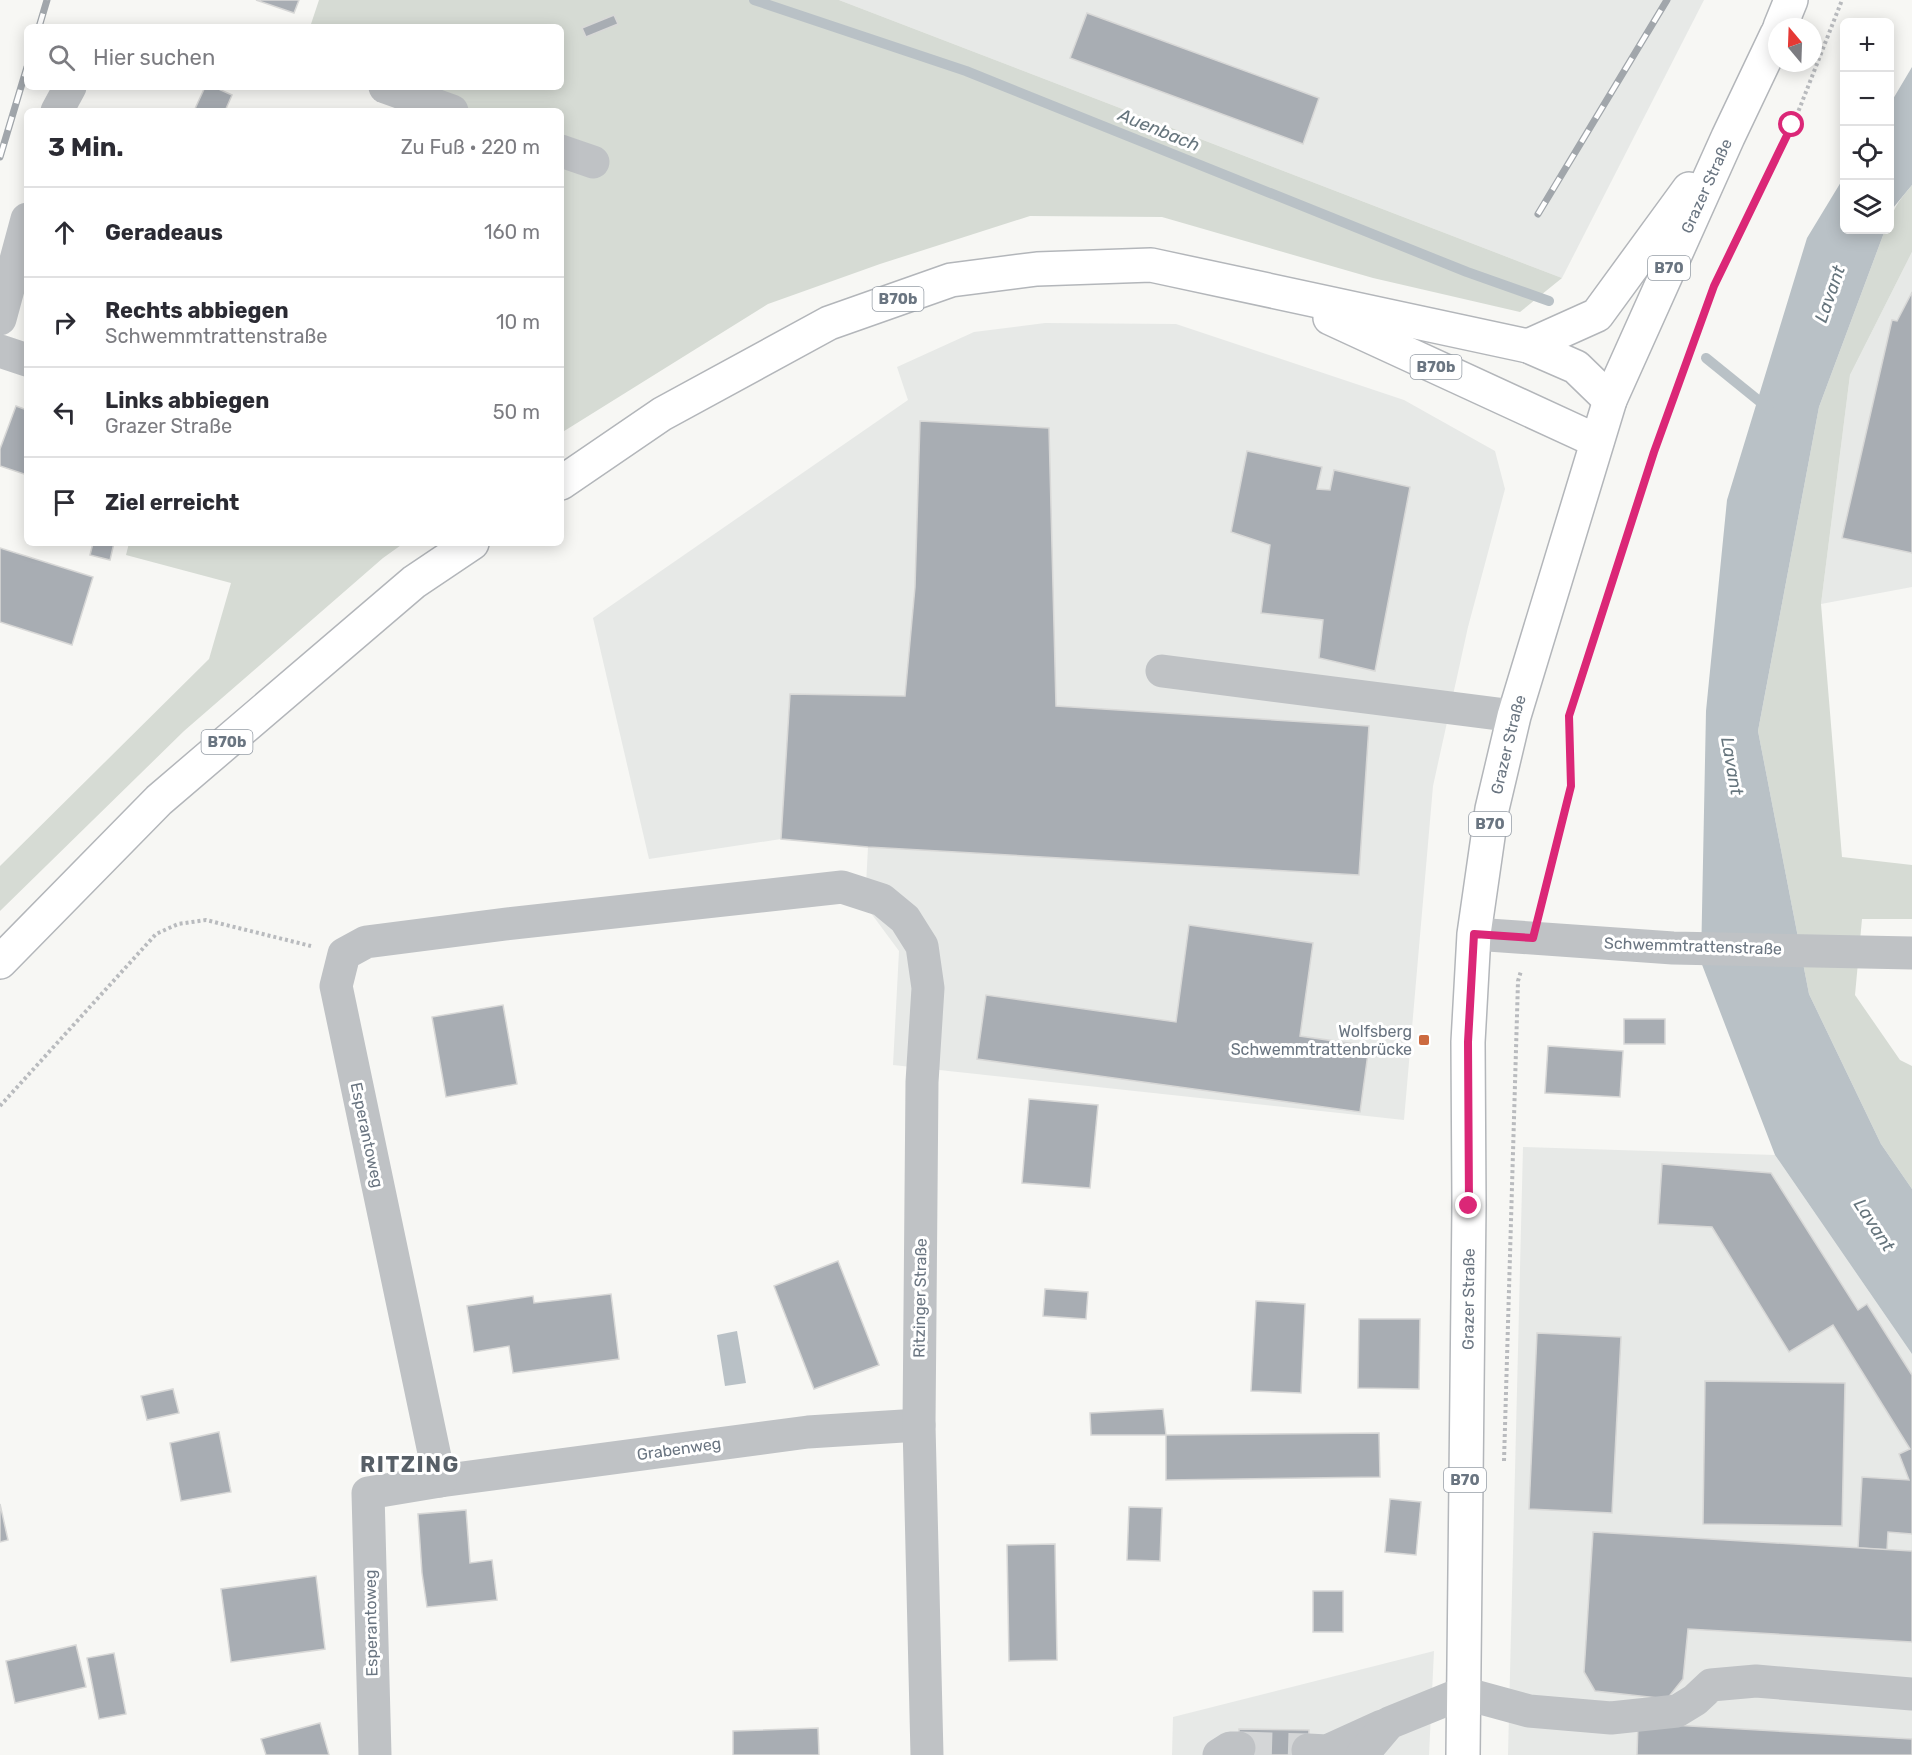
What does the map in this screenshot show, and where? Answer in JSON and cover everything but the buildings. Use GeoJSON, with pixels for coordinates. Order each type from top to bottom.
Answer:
{"type":"FeatureCollection","features":[{"type":"Feature","properties":{"kind":"main road"},"geometry":{"type":"LineString","coordinates":[[1784,18],[1791,0]]}},
{"type":"Feature","properties":{"kind":"main road","name":"Grazer Straße"},"geometry":{"type":"LineString","coordinates":[[1463,1755],[1469,1206],[1468,1042],[1474,934],[1492,809],[1514,716],[1610,400],[1768,53]]}},
{"type":"Feature","properties":{"kind":"main road"},"geometry":{"type":"LineString","coordinates":[[1528,346],[1597,315],[1728,137]]}},
{"type":"Feature","properties":{"kind":"main road","name":"B70b"},"geometry":{"type":"LineString","coordinates":[[564,481],[662,414],[829,323],[951,280],[1037,269],[1151,265],[1528,346],[1576,367],[1610,400]]}},
{"type":"Feature","properties":{"kind":"main road","name":"B70b"},"geometry":{"type":"LineString","coordinates":[[1276,293],[1596,441]]}},
{"type":"Feature","properties":{"kind":"main road","name":"B70b"},"geometry":{"type":"LineString","coordinates":[[0,962],[159,800],[414,582],[468,546]]}},
{"type":"Feature","properties":{"kind":"street"},"geometry":{"type":"LineString","coordinates":[[59,108],[68,90]]}},
{"type":"Feature","properties":{"kind":"street"},"geometry":{"type":"LineString","coordinates":[[393,90],[444,108]]}},
{"type":"Feature","properties":{"kind":"street"},"geometry":{"type":"LineString","coordinates":[[564,152],[593,162]]}},
{"type":"Feature","properties":{"kind":"street"},"geometry":{"type":"LineString","coordinates":[[0,319],[24,230]]}},
{"type":"Feature","properties":{"kind":"street"},"geometry":{"type":"LineString","coordinates":[[0,351],[24,359]]}},
{"type":"Feature","properties":{"kind":"street"},"geometry":{"type":"LineString","coordinates":[[1162,671],[1514,716]]}},
{"type":"Feature","properties":{"kind":"street","name":"Ritzinger Straße"},"geometry":{"type":"LineString","coordinates":[[344,954],[366,942],[842,887],[882,900],[905,919],[922,946],[928,988],[922,1082],[919,1425],[927,1755]]}},
{"type":"Feature","properties":{"kind":"street","name":"Schwemmtrattenstraße"},"geometry":{"type":"LineString","coordinates":[[1474,934],[1673,948],[1912,953]]}},
{"type":"Feature","properties":{"kind":"street","name":"Esperantoweg"},"geometry":{"type":"LineString","coordinates":[[344,954],[336,986],[440,1481],[368,1492],[375,1755]]}},
{"type":"Feature","properties":{"kind":"street","name":"Grabenweg"},"geometry":{"type":"LineString","coordinates":[[440,1481],[808,1432],[919,1425]]}},
{"type":"Feature","properties":{"kind":"street"},"geometry":{"type":"LineString","coordinates":[[1308,1750],[1327,1751],[1463,1693],[1529,1711],[1611,1718],[1677,1711],[1695,1700],[1711,1685],[1756,1682],[1912,1695]]}},
{"type":"Feature","properties":{"kind":"street"},"geometry":{"type":"LineString","coordinates":[[1362,1755],[1389,1723]]}},
{"type":"Feature","properties":{"kind":"path"},"geometry":{"type":"LineString","coordinates":[[1504,1467],[1518,981],[1533,938],[1571,786],[1569,716],[1654,452],[1714,286],[1792,125],[1842,0]]}},
{"type":"Feature","properties":{"kind":"path"},"geometry":{"type":"LineString","coordinates":[[0,1106],[156,934],[170,927],[206,920],[344,954]]}},
{"type":"Feature","properties":{"kind":"shaded area"},"geometry":{"type":"Polygon","coordinates":[[[319,0],[839,0],[1562,278],[1520,312],[1373,278],[1162,217],[1030,216],[880,264],[768,304],[564,431],[564,108],[404,108],[413,90],[564,90],[564,24],[311,24],[319,0]]]}},
{"type":"Feature","properties":{"kind":"shaded area"},"geometry":{"type":"Polygon","coordinates":[[[839,0],[1704,0],[1562,278],[839,0]]]}},
{"type":"Feature","properties":{"kind":"shaded area"},"geometry":{"type":"Polygon","coordinates":[[[1912,185],[1912,252],[1850,375],[1821,604],[1842,857],[1912,865],[1912,919],[1862,919],[1855,995],[1900,1060],[1912,1066],[1912,1189],[1881,1144],[1809,994],[1758,731],[1819,407],[1884,234],[1894,234],[1894,211],[1912,185]]]}},
{"type":"Feature","properties":{"kind":"shaded area"},"geometry":{"type":"Polygon","coordinates":[[[1912,252],[1912,587],[1821,604],[1850,375],[1912,252]]]}},
{"type":"Feature","properties":{"kind":"shaded area"},"geometry":{"type":"Polygon","coordinates":[[[1045,323],[1176,324],[1404,400],[1495,451],[1505,489],[1468,627],[1433,786],[1404,1120],[893,1065],[899,951],[865,905],[868,847],[781,839],[649,859],[593,618],[908,400],[897,367],[974,332],[1045,323]]]}},
{"type":"Feature","properties":{"kind":"shaded area"},"geometry":{"type":"Polygon","coordinates":[[[128,546],[400,546],[383,558],[184,731],[0,911],[0,866],[209,659],[231,583],[126,555],[128,546]]]}},
{"type":"Feature","properties":{"kind":"shaded area"},"geometry":{"type":"Polygon","coordinates":[[[1523,1147],[1775,1155],[1912,1354],[1912,1755],[1508,1755],[1523,1147]]]}},
{"type":"Feature","properties":{"kind":"shaded area"},"geometry":{"type":"Polygon","coordinates":[[[1434,1651],[1429,1755],[1172,1755],[1173,1717],[1434,1651]]]}},
{"type":"Feature","properties":{"kind":"water"},"geometry":{"type":"Polygon","coordinates":[[[1912,67],[1912,185],[1894,207],[1894,126],[1894,97],[1912,67]]]}},
{"type":"Feature","properties":{"kind":"water","name":"Lavant"},"geometry":{"type":"Polygon","coordinates":[[[1840,184],[1840,234],[1884,234],[1819,407],[1758,731],[1809,994],[1881,1144],[1912,1189],[1912,1354],[1775,1155],[1701,962],[1706,711],[1727,500],[1807,238],[1840,184]]]}},
{"type":"Feature","properties":{"kind":"water"},"geometry":{"type":"Polygon","coordinates":[[[737,1331],[746,1383],[725,1386],[717,1335],[737,1331]]]}},
{"type":"Feature","properties":{"kind":"waterway","name":"Auenbach"},"geometry":{"type":"LineString","coordinates":[[754,0],[966,71],[1467,272],[1549,301]]}},
{"type":"Feature","properties":{"kind":"waterway","name":"Auenbach"},"geometry":{"type":"LineString","coordinates":[[1706,358],[1769,409]]}},
{"type":"Feature","properties":{"kind":"tunnel"},"geometry":{"type":"LineString","coordinates":[[1239,1748],[1308,1750]]}},
{"type":"Feature","properties":{"kind":"railway"},"geometry":{"type":"LineString","coordinates":[[40,24],[47,0]]}},
{"type":"Feature","properties":{"kind":"railway"},"geometry":{"type":"LineString","coordinates":[[1538,214],[1667,0]]}},
{"type":"Feature","properties":{"kind":"railway"},"geometry":{"type":"LineString","coordinates":[[0,157],[24,77]]}},
{"type":"Feature","properties":{"kind":"place","name":"Wolfsberg Schwemmtrattenbrücke"},"geometry":{"type":"Point","coordinates":[1424,1040]}},
{"type":"Feature","properties":{"kind":"district","name":"RITZING"},"geometry":{"type":"Point","coordinates":[410,1464]}},
{"type":"Feature","properties":{"kind":"route"},"geometry":{"type":"LineString","coordinates":[[1469,1206],[1468,1042],[1474,934],[1533,938],[1571,786],[1569,716],[1654,452],[1714,286],[1792,125]]}}]}
